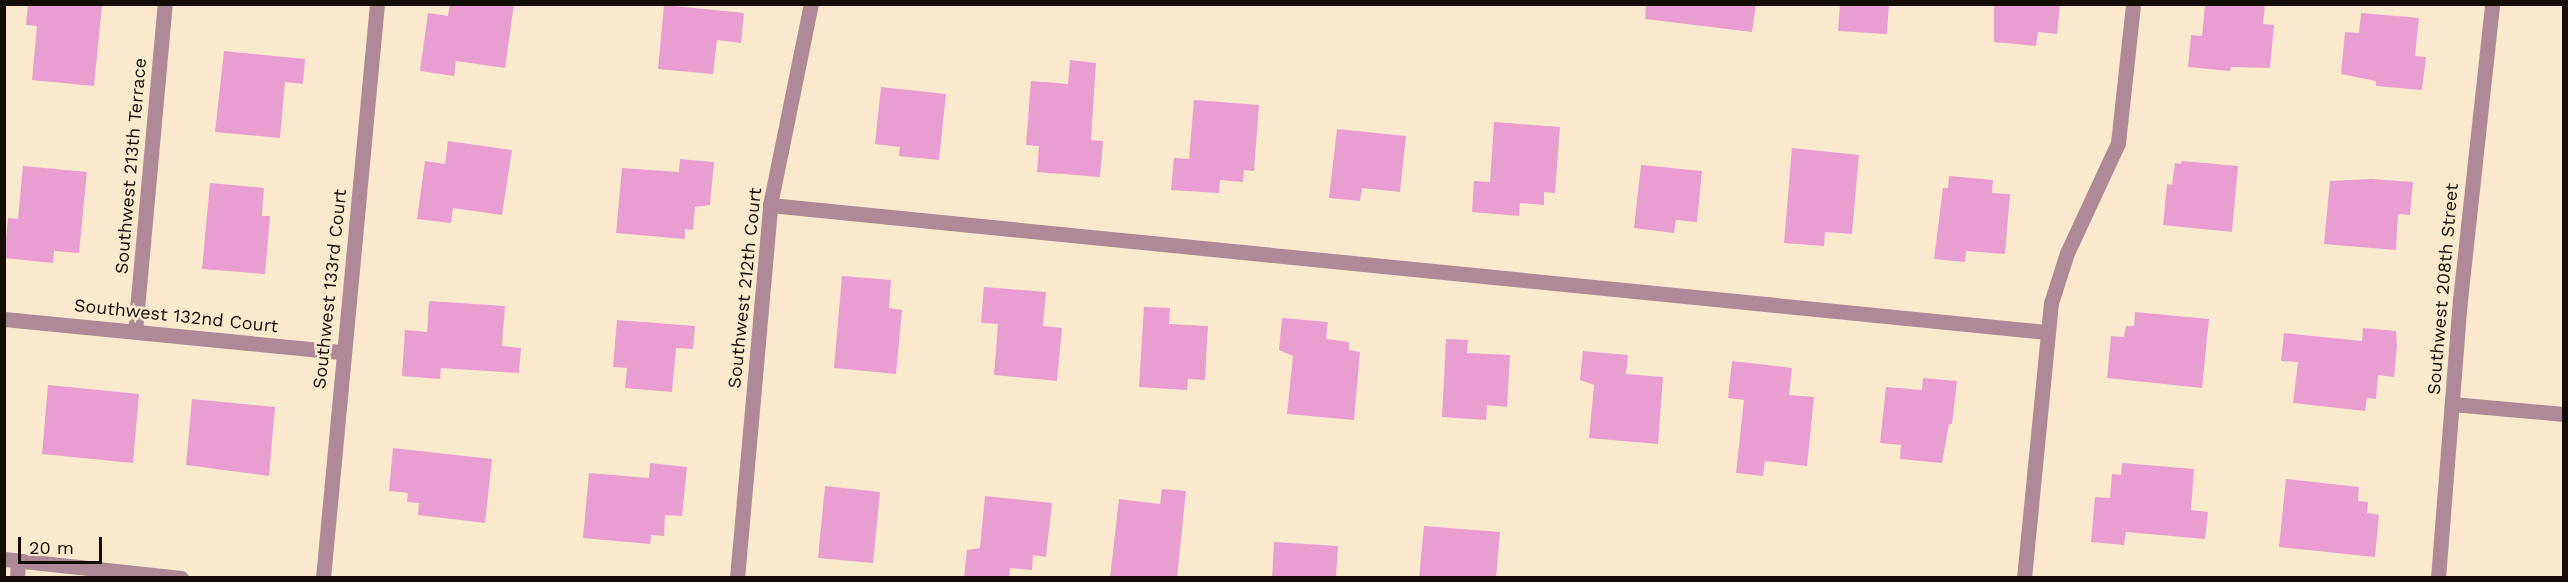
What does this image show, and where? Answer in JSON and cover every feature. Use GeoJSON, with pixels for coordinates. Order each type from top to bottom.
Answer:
{"type":"FeatureCollection","features":[{"type":"Feature","properties":{"kind":"street","name":"Southwest 213th Terrace"},"geometry":{"type":"LineString","coordinates":[[135,332],[165,4]]}},
{"type":"Feature","properties":{"kind":"street","name":"Southwest 133rd Court"},"geometry":{"type":"LineString","coordinates":[[323,578],[377,4]]}},
{"type":"Feature","properties":{"kind":"street","name":"Southwest 212th Court"},"geometry":{"type":"LineString","coordinates":[[737,578],[770,205],[811,4]]}},
{"type":"Feature","properties":{"kind":"street"},"geometry":{"type":"LineString","coordinates":[[2024,578],[2046,332],[2067,253],[2118,143],[2133,4]]}},
{"type":"Feature","properties":{"kind":"street","name":"Southwest 208th Street"},"geometry":{"type":"LineString","coordinates":[[2438,578],[2452,404],[2492,4]]}},
{"type":"Feature","properties":{"kind":"street"},"geometry":{"type":"LineString","coordinates":[[770,205],[2046,332]]}},
{"type":"Feature","properties":{"kind":"street","name":"Southwest 132nd Court"},"geometry":{"type":"LineString","coordinates":[[4,319],[343,352]]}},
{"type":"Feature","properties":{"kind":"street"},"geometry":{"type":"LineString","coordinates":[[2452,404],[2564,414]]}},
{"type":"Feature","properties":{"kind":"street"},"geometry":{"type":"LineString","coordinates":[[17,578],[11,560],[181,578]]}},
{"type":"Feature","properties":{"kind":"building"},"geometry":{"type":"Polygon","coordinates":[[[28,4],[102,6],[94,86],[32,80],[37,26],[26,25],[28,4]]]}},
{"type":"Feature","properties":{"kind":"building"},"geometry":{"type":"Polygon","coordinates":[[[450,4],[514,4],[505,68],[456,61],[454,76],[420,71],[428,13],[448,16],[450,4]]]}},
{"type":"Feature","properties":{"kind":"building"},"geometry":{"type":"Polygon","coordinates":[[[1646,4],[1756,4],[1752,32],[1645,19],[1646,4]]]}},
{"type":"Feature","properties":{"kind":"building"},"geometry":{"type":"Polygon","coordinates":[[[1840,4],[1889,4],[1887,34],[1838,31],[1840,4]]]}},
{"type":"Feature","properties":{"kind":"building"},"geometry":{"type":"Polygon","coordinates":[[[1994,4],[2060,4],[2057,34],[2038,32],[2036,46],[1994,42],[1994,4]]]}},
{"type":"Feature","properties":{"kind":"building"},"geometry":{"type":"Polygon","coordinates":[[[2205,4],[2265,4],[2263,24],[2274,25],[2270,68],[2231,67],[2230,71],[2188,67],[2191,35],[2202,36],[2205,4]]]}},
{"type":"Feature","properties":{"kind":"building"},"geometry":{"type":"Polygon","coordinates":[[[664,5],[744,13],[741,43],[717,40],[713,74],[658,69],[664,5]]]}},
{"type":"Feature","properties":{"kind":"building"},"geometry":{"type":"Polygon","coordinates":[[[2361,13],[2419,18],[2415,56],[2426,57],[2422,90],[2376,86],[2376,81],[2341,74],[2345,32],[2359,33],[2361,13]]]}},
{"type":"Feature","properties":{"kind":"building"},"geometry":{"type":"Polygon","coordinates":[[[224,51],[305,59],[303,84],[285,82],[280,138],[215,132],[224,51]]]}},
{"type":"Feature","properties":{"kind":"building"},"geometry":{"type":"Polygon","coordinates":[[[1070,60],[1096,63],[1091,140],[1103,141],[1100,177],[1037,172],[1039,146],[1026,145],[1031,81],[1068,84],[1070,60]]]}},
{"type":"Feature","properties":{"kind":"building"},"geometry":{"type":"Polygon","coordinates":[[[881,87],[946,94],[939,160],[899,156],[900,147],[875,144],[881,87]]]}},
{"type":"Feature","properties":{"kind":"building"},"geometry":{"type":"Polygon","coordinates":[[[1194,100],[1259,105],[1254,171],[1244,170],[1243,182],[1220,180],[1219,193],[1171,190],[1174,158],[1189,159],[1194,100]]]}},
{"type":"Feature","properties":{"kind":"building"},"geometry":{"type":"Polygon","coordinates":[[[1494,122],[1560,127],[1555,193],[1544,192],[1544,205],[1520,203],[1519,216],[1472,212],[1474,181],[1490,182],[1494,122]]]}},
{"type":"Feature","properties":{"kind":"building"},"geometry":{"type":"Polygon","coordinates":[[[1337,129],[1406,136],[1400,192],[1362,188],[1360,201],[1329,198],[1337,129]]]}},
{"type":"Feature","properties":{"kind":"building"},"geometry":{"type":"Polygon","coordinates":[[[448,141],[512,150],[502,215],[453,208],[451,223],[417,219],[425,161],[445,164],[448,141]]]}},
{"type":"Feature","properties":{"kind":"building"},"geometry":{"type":"Polygon","coordinates":[[[1792,148],[1859,155],[1852,234],[1825,232],[1824,246],[1784,243],[1792,148]]]}},
{"type":"Feature","properties":{"kind":"building"},"geometry":{"type":"Polygon","coordinates":[[[680,159],[714,162],[710,205],[695,207],[693,230],[685,229],[685,239],[616,233],[622,168],[679,172],[680,159]]]}},
{"type":"Feature","properties":{"kind":"building"},"geometry":{"type":"Polygon","coordinates":[[[2182,161],[2238,166],[2232,232],[2163,225],[2167,184],[2172,185],[2175,163],[2181,164],[2182,161]]]}},
{"type":"Feature","properties":{"kind":"building"},"geometry":{"type":"Polygon","coordinates":[[[1641,165],[1702,171],[1697,222],[1676,220],[1674,233],[1634,228],[1641,165]]]}},
{"type":"Feature","properties":{"kind":"building"},"geometry":{"type":"Polygon","coordinates":[[[23,166],[87,172],[79,253],[54,251],[53,263],[4,258],[8,218],[18,219],[23,166]]]}},
{"type":"Feature","properties":{"kind":"building"},"geometry":{"type":"Polygon","coordinates":[[[1949,176],[1993,180],[1992,193],[2010,194],[2005,254],[1966,251],[1965,262],[1934,259],[1943,188],[1948,188],[1949,176]]]}},
{"type":"Feature","properties":{"kind":"building"},"geometry":{"type":"Polygon","coordinates":[[[2371,179],[2413,182],[2410,215],[2398,214],[2396,250],[2324,244],[2330,181],[2371,179]]]}},
{"type":"Feature","properties":{"kind":"building"},"geometry":{"type":"Polygon","coordinates":[[[210,183],[264,188],[262,216],[270,216],[265,274],[202,269],[210,183]]]}},
{"type":"Feature","properties":{"kind":"building"},"geometry":{"type":"Polygon","coordinates":[[[842,276],[891,280],[889,308],[902,310],[896,374],[834,368],[842,276]]]}},
{"type":"Feature","properties":{"kind":"building"},"geometry":{"type":"Polygon","coordinates":[[[984,287],[1046,292],[1043,326],[1062,328],[1057,381],[994,375],[998,324],[981,323],[984,287]]]}},
{"type":"Feature","properties":{"kind":"building"},"geometry":{"type":"Polygon","coordinates":[[[429,301],[505,306],[502,346],[521,348],[519,373],[441,368],[440,379],[402,376],[405,330],[427,332],[429,301]]]}},
{"type":"Feature","properties":{"kind":"building"},"geometry":{"type":"Polygon","coordinates":[[[1144,307],[1170,308],[1169,324],[1208,326],[1205,380],[1188,379],[1187,390],[1139,387],[1144,307]]]}},
{"type":"Feature","properties":{"kind":"building"},"geometry":{"type":"Polygon","coordinates":[[[2135,312],[2209,319],[2202,388],[2107,378],[2111,336],[2124,337],[2126,326],[2134,326],[2135,312]]]}},
{"type":"Feature","properties":{"kind":"building"},"geometry":{"type":"Polygon","coordinates":[[[1282,318],[1328,322],[1326,339],[1349,342],[1349,350],[1360,352],[1354,420],[1287,414],[1293,356],[1279,350],[1282,318]]]}},
{"type":"Feature","properties":{"kind":"building"},"geometry":{"type":"Polygon","coordinates":[[[617,320],[695,326],[693,349],[676,348],[672,392],[625,388],[627,368],[613,367],[617,320]]]}},
{"type":"Feature","properties":{"kind":"building"},"geometry":{"type":"Polygon","coordinates":[[[2363,328],[2396,331],[2397,345],[2394,377],[2378,375],[2376,399],[2367,398],[2365,411],[2293,403],[2298,362],[2281,361],[2284,333],[2362,341],[2363,328]]]}},
{"type":"Feature","properties":{"kind":"building"},"geometry":{"type":"Polygon","coordinates":[[[1446,339],[1468,340],[1467,353],[1510,355],[1507,407],[1487,405],[1486,420],[1442,417],[1446,339]]]}},
{"type":"Feature","properties":{"kind":"building"},"geometry":{"type":"Polygon","coordinates":[[[1583,351],[1628,355],[1626,374],[1663,377],[1658,444],[1589,438],[1594,385],[1580,380],[1583,351]]]}},
{"type":"Feature","properties":{"kind":"building"},"geometry":{"type":"Polygon","coordinates":[[[1732,361],[1792,368],[1789,395],[1814,397],[1807,466],[1765,461],[1763,476],[1736,473],[1744,400],[1728,398],[1732,361]]]}},
{"type":"Feature","properties":{"kind":"building"},"geometry":{"type":"Polygon","coordinates":[[[1923,378],[1957,381],[1952,424],[1949,424],[1942,463],[1900,459],[1901,445],[1880,443],[1886,387],[1922,390],[1923,378]]]}},
{"type":"Feature","properties":{"kind":"building"},"geometry":{"type":"Polygon","coordinates":[[[48,385],[139,394],[133,463],[42,454],[48,385]]]}},
{"type":"Feature","properties":{"kind":"building"},"geometry":{"type":"Polygon","coordinates":[[[192,399],[275,407],[269,476],[186,465],[192,399]]]}},
{"type":"Feature","properties":{"kind":"building"},"geometry":{"type":"Polygon","coordinates":[[[393,448],[492,459],[485,523],[418,515],[419,503],[407,502],[408,493],[389,491],[393,448]]]}},
{"type":"Feature","properties":{"kind":"building"},"geometry":{"type":"Polygon","coordinates":[[[650,463],[687,467],[682,516],[665,515],[664,536],[651,535],[650,544],[583,538],[589,473],[649,478],[650,463]]]}},
{"type":"Feature","properties":{"kind":"building"},"geometry":{"type":"Polygon","coordinates":[[[2122,463],[2194,469],[2191,510],[2208,512],[2205,539],[2126,532],[2124,545],[2091,542],[2095,497],[2110,498],[2112,474],[2121,475],[2122,463]]]}},
{"type":"Feature","properties":{"kind":"building"},"geometry":{"type":"Polygon","coordinates":[[[2286,479],[2359,487],[2358,501],[2368,502],[2367,513],[2379,515],[2375,557],[2279,547],[2286,479]]]}},
{"type":"Feature","properties":{"kind":"building"},"geometry":{"type":"Polygon","coordinates":[[[825,486],[880,492],[873,563],[818,558],[825,486]]]}},
{"type":"Feature","properties":{"kind":"building"},"geometry":{"type":"Polygon","coordinates":[[[1162,489],[1186,491],[1177,578],[1110,578],[1119,499],[1160,504],[1162,489]]]}},
{"type":"Feature","properties":{"kind":"building"},"geometry":{"type":"Polygon","coordinates":[[[985,496],[1052,503],[1046,557],[1033,555],[1032,570],[1010,568],[1009,578],[964,578],[967,550],[980,548],[985,496]]]}},
{"type":"Feature","properties":{"kind":"building"},"geometry":{"type":"Polygon","coordinates":[[[1424,526],[1500,532],[1496,578],[1419,578],[1424,526]]]}},
{"type":"Feature","properties":{"kind":"building"},"geometry":{"type":"Polygon","coordinates":[[[1274,542],[1338,546],[1336,578],[1272,578],[1274,542]]]}}]}
